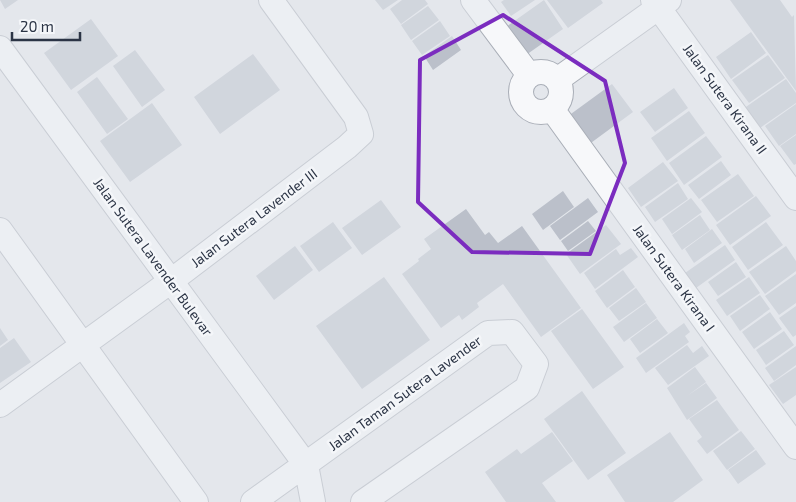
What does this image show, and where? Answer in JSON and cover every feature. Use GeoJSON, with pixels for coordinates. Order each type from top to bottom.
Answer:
{"type":"FeatureCollection","features":[{"type":"Feature","properties":{"kind":"street","name":"Jalan Sutera Lavender III"},"geometry":{"type":"LineString","coordinates":[[0,405],[171,281],[347,147],[360,134],[356,117],[271,0]]}},
{"type":"Feature","properties":{"kind":"street"},"geometry":{"type":"LineString","coordinates":[[473,0],[529,75]]}},
{"type":"Feature","properties":{"kind":"street"},"geometry":{"type":"LineString","coordinates":[[557,80],[660,2]]}},
{"type":"Feature","properties":{"kind":"street","name":"Jalan Sutera Kirana II"},"geometry":{"type":"LineString","coordinates":[[660,2],[796,198]]}},
{"type":"Feature","properties":{"kind":"street","name":"Jalan Sutera Lavender Bulevar"},"geometry":{"type":"LineString","coordinates":[[0,48],[306,465]]}},
{"type":"Feature","properties":{"kind":"street"},"geometry":{"type":"LineString","coordinates":[[544,72],[549,73],[557,80],[561,96],[552,109],[544,112],[535,111],[527,107],[520,91],[523,82],[529,75],[544,72]]}},
{"type":"Feature","properties":{"kind":"street","name":"Jalan Sutera Kirana I"},"geometry":{"type":"LineString","coordinates":[[552,109],[796,447]]}},
{"type":"Feature","properties":{"kind":"street"},"geometry":{"type":"LineString","coordinates":[[0,230],[196,502]]}},
{"type":"Feature","properties":{"kind":"street","name":"Jalan Taman Sutera Lavender"},"geometry":{"type":"LineString","coordinates":[[306,465],[488,332],[512,332],[536,364],[527,388],[363,502]]}},
{"type":"Feature","properties":{"kind":"street"},"geometry":{"type":"LineString","coordinates":[[253,502],[306,465],[313,502]]}},
{"type":"Feature","properties":{"kind":"highlighted area"},"geometry":{"type":"Polygon","coordinates":[[[503,15],[605,81],[625,163],[590,254],[472,252],[418,202],[420,60],[503,15]]]}},
{"type":"Feature","properties":{"kind":"building"},"geometry":{"type":"Polygon","coordinates":[[[0,0],[18,0],[5,9],[0,0]]]}},
{"type":"Feature","properties":{"kind":"building"},"geometry":{"type":"Polygon","coordinates":[[[375,0],[398,0],[383,10],[375,0]]]}},
{"type":"Feature","properties":{"kind":"building"},"geometry":{"type":"Polygon","coordinates":[[[402,0],[425,0],[428,4],[401,24],[390,9],[402,0]]]}},
{"type":"Feature","properties":{"kind":"building"},"geometry":{"type":"Polygon","coordinates":[[[504,0],[535,0],[511,16],[501,2],[504,0]]]}},
{"type":"Feature","properties":{"kind":"building"},"geometry":{"type":"Polygon","coordinates":[[[544,0],[563,29],[526,55],[506,27],[544,0]]]}},
{"type":"Feature","properties":{"kind":"building"},"geometry":{"type":"Polygon","coordinates":[[[547,0],[601,0],[603,3],[568,28],[547,0]]]}},
{"type":"Feature","properties":{"kind":"building"},"geometry":{"type":"Polygon","coordinates":[[[730,0],[780,0],[792,17],[794,15],[796,91],[730,0]]]}},
{"type":"Feature","properties":{"kind":"building"},"geometry":{"type":"Polygon","coordinates":[[[428,6],[439,20],[411,40],[401,25],[428,6]]]}},
{"type":"Feature","properties":{"kind":"building"},"geometry":{"type":"Polygon","coordinates":[[[91,19],[118,56],[71,90],[44,53],[91,19]]]}},
{"type":"Feature","properties":{"kind":"building"},"geometry":{"type":"Polygon","coordinates":[[[440,21],[450,36],[422,55],[412,41],[440,21]]]}},
{"type":"Feature","properties":{"kind":"building"},"geometry":{"type":"Polygon","coordinates":[[[751,32],[766,53],[731,79],[716,57],[751,32]]]}},
{"type":"Feature","properties":{"kind":"building"},"geometry":{"type":"Polygon","coordinates":[[[452,36],[461,50],[433,70],[424,56],[452,36]]]}},
{"type":"Feature","properties":{"kind":"building"},"geometry":{"type":"Polygon","coordinates":[[[135,50],[165,90],[142,107],[113,66],[135,50]]]}},
{"type":"Feature","properties":{"kind":"building"},"geometry":{"type":"Polygon","coordinates":[[[253,54],[280,90],[220,134],[194,97],[253,54]]]}},
{"type":"Feature","properties":{"kind":"building"},"geometry":{"type":"Polygon","coordinates":[[[768,55],[785,78],[749,103],[732,80],[768,55]]]}},
{"type":"Feature","properties":{"kind":"building"},"geometry":{"type":"Polygon","coordinates":[[[97,77],[128,119],[107,134],[77,92],[97,77]]]}},
{"type":"Feature","properties":{"kind":"building"},"geometry":{"type":"Polygon","coordinates":[[[786,79],[796,93],[796,103],[757,130],[743,109],[786,79]]]}},
{"type":"Feature","properties":{"kind":"building"},"geometry":{"type":"Polygon","coordinates":[[[612,84],[633,112],[584,148],[564,119],[612,84]]]}},
{"type":"Feature","properties":{"kind":"building"},"geometry":{"type":"Polygon","coordinates":[[[674,88],[688,108],[655,132],[640,112],[674,88]]]}},
{"type":"Feature","properties":{"kind":"building"},"geometry":{"type":"Polygon","coordinates":[[[152,103],[182,145],[130,182],[100,141],[152,103]]]}},
{"type":"Feature","properties":{"kind":"building"},"geometry":{"type":"Polygon","coordinates":[[[796,104],[796,134],[779,146],[765,126],[796,104]]]}},
{"type":"Feature","properties":{"kind":"building"},"geometry":{"type":"Polygon","coordinates":[[[689,111],[705,133],[667,161],[651,138],[689,111]]]}},
{"type":"Feature","properties":{"kind":"building"},"geometry":{"type":"Polygon","coordinates":[[[796,135],[796,164],[794,165],[780,146],[796,135]]]}},
{"type":"Feature","properties":{"kind":"building"},"geometry":{"type":"Polygon","coordinates":[[[706,136],[722,157],[684,185],[669,163],[706,136]]]}},
{"type":"Feature","properties":{"kind":"building"},"geometry":{"type":"Polygon","coordinates":[[[721,161],[731,175],[699,199],[688,185],[721,161]]]}},
{"type":"Feature","properties":{"kind":"building"},"geometry":{"type":"Polygon","coordinates":[[[663,162],[678,181],[641,207],[628,188],[663,162]]]}},
{"type":"Feature","properties":{"kind":"building"},"geometry":{"type":"Polygon","coordinates":[[[738,174],[754,196],[717,222],[701,200],[738,174]]]}},
{"type":"Feature","properties":{"kind":"building"},"geometry":{"type":"Polygon","coordinates":[[[678,183],[688,199],[655,222],[645,207],[678,183]]]}},
{"type":"Feature","properties":{"kind":"building"},"geometry":{"type":"Polygon","coordinates":[[[563,191],[574,207],[543,230],[532,214],[563,191]]]}},
{"type":"Feature","properties":{"kind":"building"},"geometry":{"type":"Polygon","coordinates":[[[756,196],[771,216],[730,245],[716,225],[756,196]]]}},
{"type":"Feature","properties":{"kind":"building"},"geometry":{"type":"Polygon","coordinates":[[[588,198],[598,212],[560,240],[550,226],[588,198]]]}},
{"type":"Feature","properties":{"kind":"building"},"geometry":{"type":"Polygon","coordinates":[[[691,198],[702,212],[672,234],[662,219],[691,198]]]}},
{"type":"Feature","properties":{"kind":"building"},"geometry":{"type":"Polygon","coordinates":[[[381,200],[401,227],[362,255],[342,228],[381,200]]]}},
{"type":"Feature","properties":{"kind":"building"},"geometry":{"type":"Polygon","coordinates":[[[466,209],[485,235],[489,232],[498,243],[522,226],[581,308],[541,337],[503,284],[477,303],[479,307],[462,320],[459,315],[441,328],[402,274],[431,249],[424,239],[466,209]]]}},
{"type":"Feature","properties":{"kind":"building"},"geometry":{"type":"Polygon","coordinates":[[[700,215],[710,230],[682,250],[672,235],[700,215]]]}},
{"type":"Feature","properties":{"kind":"building"},"geometry":{"type":"Polygon","coordinates":[[[588,221],[596,231],[568,251],[561,241],[588,221]]]}},
{"type":"Feature","properties":{"kind":"building"},"geometry":{"type":"Polygon","coordinates":[[[333,222],[352,248],[319,272],[300,246],[333,222]]]}},
{"type":"Feature","properties":{"kind":"building"},"geometry":{"type":"Polygon","coordinates":[[[766,222],[783,245],[748,270],[732,247],[766,222]]]}},
{"type":"Feature","properties":{"kind":"building"},"geometry":{"type":"Polygon","coordinates":[[[606,225],[621,244],[580,274],[566,254],[606,225]]]}},
{"type":"Feature","properties":{"kind":"building"},"geometry":{"type":"Polygon","coordinates":[[[712,229],[722,243],[694,263],[685,249],[712,229]]]}},
{"type":"Feature","properties":{"kind":"building"},"geometry":{"type":"Polygon","coordinates":[[[725,245],[735,260],[696,288],[685,273],[725,245]]]}},
{"type":"Feature","properties":{"kind":"building"},"geometry":{"type":"Polygon","coordinates":[[[295,246],[313,270],[274,300],[256,276],[295,246]]]}},
{"type":"Feature","properties":{"kind":"building"},"geometry":{"type":"Polygon","coordinates":[[[786,246],[796,261],[796,271],[765,294],[749,272],[786,246]]]}},
{"type":"Feature","properties":{"kind":"building"},"geometry":{"type":"Polygon","coordinates":[[[631,248],[638,257],[595,289],[584,273],[616,249],[620,255],[631,248]]]}},
{"type":"Feature","properties":{"kind":"building"},"geometry":{"type":"Polygon","coordinates":[[[736,262],[746,277],[718,296],[708,282],[736,262]]]}},
{"type":"Feature","properties":{"kind":"building"},"geometry":{"type":"Polygon","coordinates":[[[623,270],[635,287],[607,308],[595,291],[623,270]]]}},
{"type":"Feature","properties":{"kind":"building"},"geometry":{"type":"Polygon","coordinates":[[[796,274],[796,303],[779,315],[765,296],[796,274]]]}},
{"type":"Feature","properties":{"kind":"building"},"geometry":{"type":"Polygon","coordinates":[[[384,277],[430,340],[362,389],[316,326],[384,277]]]}},
{"type":"Feature","properties":{"kind":"building"},"geometry":{"type":"Polygon","coordinates":[[[749,277],[760,293],[727,316],[716,300],[749,277]]]}},
{"type":"Feature","properties":{"kind":"building"},"geometry":{"type":"Polygon","coordinates":[[[636,288],[646,302],[619,321],[609,308],[636,288]]]}},
{"type":"Feature","properties":{"kind":"building"},"geometry":{"type":"Polygon","coordinates":[[[760,295],[770,309],[740,331],[730,316],[760,295]]]}},
{"type":"Feature","properties":{"kind":"building"},"geometry":{"type":"Polygon","coordinates":[[[646,303],[657,318],[624,342],[613,327],[646,303]]]}},
{"type":"Feature","properties":{"kind":"building"},"geometry":{"type":"Polygon","coordinates":[[[796,306],[796,335],[793,337],[779,318],[796,306]]]}},
{"type":"Feature","properties":{"kind":"building"},"geometry":{"type":"Polygon","coordinates":[[[582,309],[624,367],[593,389],[551,331],[582,309]]]}},
{"type":"Feature","properties":{"kind":"building"},"geometry":{"type":"Polygon","coordinates":[[[770,312],[782,329],[754,349],[742,332],[770,312]]]}},
{"type":"Feature","properties":{"kind":"building"},"geometry":{"type":"Polygon","coordinates":[[[657,319],[668,333],[640,353],[630,339],[657,319]]]}},
{"type":"Feature","properties":{"kind":"building"},"geometry":{"type":"Polygon","coordinates":[[[684,323],[690,332],[685,336],[689,342],[646,373],[636,358],[684,323]]]}},
{"type":"Feature","properties":{"kind":"building"},"geometry":{"type":"Polygon","coordinates":[[[0,328],[8,340],[0,346],[0,328]]]}},
{"type":"Feature","properties":{"kind":"building"},"geometry":{"type":"Polygon","coordinates":[[[784,331],[794,345],[766,365],[756,350],[784,331]]]}},
{"type":"Feature","properties":{"kind":"building"},"geometry":{"type":"Polygon","coordinates":[[[14,338],[31,362],[0,383],[0,348],[14,338]]]}},
{"type":"Feature","properties":{"kind":"building"},"geometry":{"type":"Polygon","coordinates":[[[687,345],[693,353],[702,346],[709,356],[668,385],[655,368],[687,345]]]}},
{"type":"Feature","properties":{"kind":"building"},"geometry":{"type":"Polygon","coordinates":[[[796,346],[796,365],[774,381],[765,368],[796,346]]]}},
{"type":"Feature","properties":{"kind":"building"},"geometry":{"type":"Polygon","coordinates":[[[695,367],[706,382],[687,396],[706,383],[717,398],[687,420],[667,388],[695,367]]]}},
{"type":"Feature","properties":{"kind":"building"},"geometry":{"type":"Polygon","coordinates":[[[796,367],[796,395],[783,404],[769,385],[796,367]]]}},
{"type":"Feature","properties":{"kind":"building"},"geometry":{"type":"Polygon","coordinates":[[[582,391],[626,453],[588,480],[544,419],[582,391]]]}},
{"type":"Feature","properties":{"kind":"building"},"geometry":{"type":"Polygon","coordinates":[[[717,400],[739,430],[707,454],[697,441],[702,437],[689,419],[717,400]]]}},
{"type":"Feature","properties":{"kind":"building"},"geometry":{"type":"Polygon","coordinates":[[[741,431],[755,449],[727,470],[713,451],[741,431]]]}},
{"type":"Feature","properties":{"kind":"building"},"geometry":{"type":"Polygon","coordinates":[[[552,432],[573,461],[542,483],[556,502],[506,502],[485,472],[517,449],[521,454],[552,432]]]}},
{"type":"Feature","properties":{"kind":"building"},"geometry":{"type":"Polygon","coordinates":[[[670,432],[703,480],[673,502],[625,502],[607,475],[670,432]]]}},
{"type":"Feature","properties":{"kind":"building"},"geometry":{"type":"Polygon","coordinates":[[[756,450],[766,464],[738,484],[728,470],[756,450]]]}}]}
